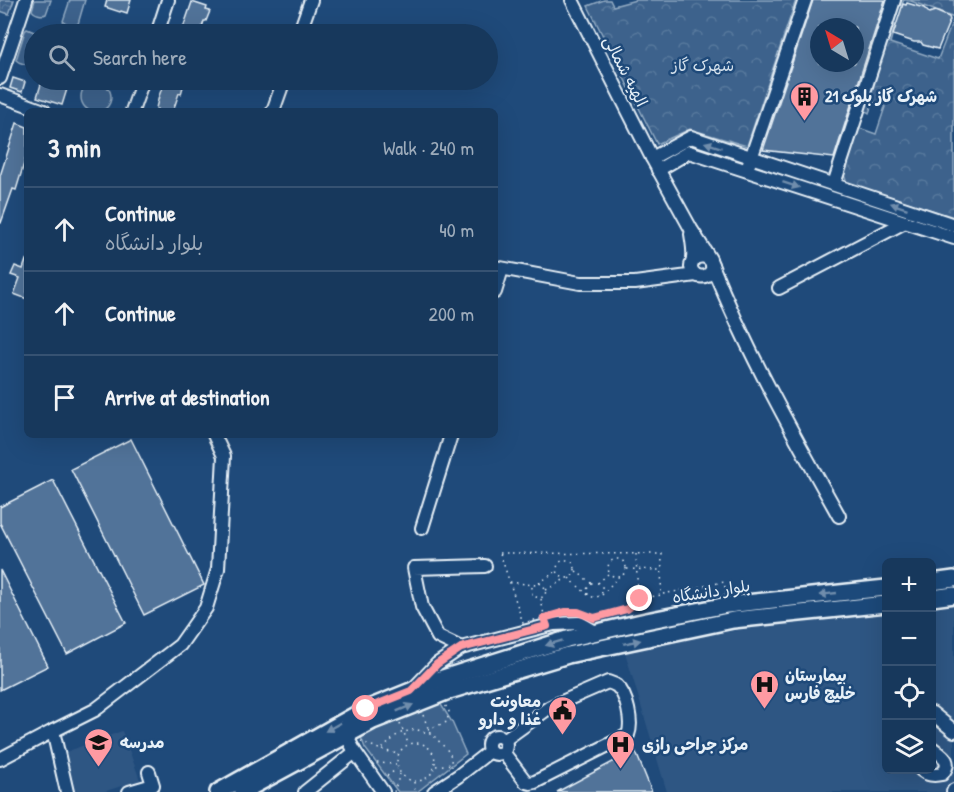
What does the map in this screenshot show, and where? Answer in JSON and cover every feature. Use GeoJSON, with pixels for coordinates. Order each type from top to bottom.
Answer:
{"type":"FeatureCollection","features":[{"type":"Feature","properties":{"kind":"main road"},"geometry":{"type":"LineString","coordinates":[[936,581],[954,579]]}},
{"type":"Feature","properties":{"kind":"main road","name":"بلوار دانشگاه"},"geometry":{"type":"LineString","coordinates":[[218,792],[366,709],[443,678],[567,639],[727,605],[882,588]]}},
{"type":"Feature","properties":{"kind":"main road"},"geometry":{"type":"LineString","coordinates":[[936,597],[954,595]]}},
{"type":"Feature","properties":{"kind":"main road","name":"بلوار دانشگاه"},"geometry":{"type":"LineString","coordinates":[[242,792],[373,721],[445,692],[568,655],[733,620],[882,604]]}},
{"type":"Feature","properties":{"kind":"street"},"geometry":{"type":"LineString","coordinates":[[0,78],[26,0]]}},
{"type":"Feature","properties":{"kind":"street"},"geometry":{"type":"LineString","coordinates":[[160,24],[168,0]]}},
{"type":"Feature","properties":{"kind":"street"},"geometry":{"type":"LineString","coordinates":[[303,24],[311,0]]}},
{"type":"Feature","properties":{"kind":"street","name":"الهیه شمالی"},"geometry":{"type":"LineString","coordinates":[[572,0],[658,170],[711,262],[725,297]]}},
{"type":"Feature","properties":{"kind":"street"},"geometry":{"type":"LineString","coordinates":[[747,171],[805,0]]}},
{"type":"Feature","properties":{"kind":"street"},"geometry":{"type":"LineString","coordinates":[[834,184],[894,0]]}},
{"type":"Feature","properties":{"kind":"street"},"geometry":{"type":"LineString","coordinates":[[133,108],[139,90]]}},
{"type":"Feature","properties":{"kind":"street"},"geometry":{"type":"LineString","coordinates":[[274,108],[280,90]]}},
{"type":"Feature","properties":{"kind":"street"},"geometry":{"type":"LineString","coordinates":[[0,95],[36,108]]}},
{"type":"Feature","properties":{"kind":"street"},"geometry":{"type":"LineString","coordinates":[[652,158],[691,137],[954,225]]}},
{"type":"Feature","properties":{"kind":"street"},"geometry":{"type":"LineString","coordinates":[[658,170],[689,152],[954,238]]}},
{"type":"Feature","properties":{"kind":"street"},"geometry":{"type":"LineString","coordinates":[[779,288],[905,222]]}},
{"type":"Feature","properties":{"kind":"street"},"geometry":{"type":"LineString","coordinates":[[691,229],[695,269],[725,297],[788,424],[839,516]]}},
{"type":"Feature","properties":{"kind":"street"},"geometry":{"type":"LineString","coordinates":[[499,268],[580,283],[635,283],[664,279],[695,269],[708,275],[711,271],[711,262],[705,256],[699,256],[695,269]]}},
{"type":"Feature","properties":{"kind":"street"},"geometry":{"type":"LineString","coordinates":[[0,759],[95,710],[180,645],[206,608],[218,569],[224,456],[215,438]]}},
{"type":"Feature","properties":{"kind":"street"},"geometry":{"type":"LineString","coordinates":[[422,528],[450,438]]}},
{"type":"Feature","properties":{"kind":"street"},"geometry":{"type":"LineString","coordinates":[[461,648],[438,637],[422,607],[414,568],[485,566]]}},
{"type":"Feature","properties":{"kind":"street"},"geometry":{"type":"LineString","coordinates":[[411,691],[437,664],[461,648],[554,624],[580,622],[595,632]]}},
{"type":"Feature","properties":{"kind":"street"},"geometry":{"type":"LineString","coordinates":[[434,792],[499,748],[550,707],[608,682],[617,686],[623,694],[630,724],[628,735],[536,782],[526,782],[499,748]]}},
{"type":"Feature","properties":{"kind":"street"},"geometry":{"type":"LineString","coordinates":[[936,716],[954,730]]}},
{"type":"Feature","properties":{"kind":"street"},"geometry":{"type":"LineString","coordinates":[[53,731],[67,792]]}},
{"type":"Feature","properties":{"kind":"street"},"geometry":{"type":"LineString","coordinates":[[346,735],[380,788]]}},
{"type":"Feature","properties":{"kind":"street"},"geometry":{"type":"LineString","coordinates":[[928,774],[942,774],[946,770],[946,761],[936,751]]}},
{"type":"Feature","properties":{"kind":"street"},"geometry":{"type":"LineString","coordinates":[[305,792],[355,752]]}},
{"type":"Feature","properties":{"kind":"street"},"geometry":{"type":"LineString","coordinates":[[129,792],[153,785],[149,772]]}},
{"type":"Feature","properties":{"kind":"path"},"geometry":{"type":"LineString","coordinates":[[661,594],[662,554],[500,553],[523,623],[565,612],[578,612],[594,618],[627,609],[638,601],[661,594],[724,582],[727,605]]}},
{"type":"Feature","properties":{"kind":"path"},"geometry":{"type":"LineString","coordinates":[[563,553],[563,560]]}},
{"type":"Feature","properties":{"kind":"path"},"geometry":{"type":"LineString","coordinates":[[618,558],[620,554]]}},
{"type":"Feature","properties":{"kind":"path"},"geometry":{"type":"LineString","coordinates":[[636,554],[638,601]]}},
{"type":"Feature","properties":{"kind":"path"},"geometry":{"type":"LineString","coordinates":[[556,571],[560,577],[567,578],[588,596],[595,598],[622,576],[626,569],[625,562],[618,558],[611,560],[607,566],[609,573],[618,577]]}},
{"type":"Feature","properties":{"kind":"path"},"geometry":{"type":"LineString","coordinates":[[509,582],[534,585],[539,583],[556,571],[558,564],[563,560],[569,560],[574,564],[576,571],[591,583],[598,583],[609,573]]}},
{"type":"Feature","properties":{"kind":"path"},"geometry":{"type":"LineString","coordinates":[[626,569],[662,570]]}},
{"type":"Feature","properties":{"kind":"path"},"geometry":{"type":"LineString","coordinates":[[541,598],[545,595],[546,590],[572,577],[576,571]]}},
{"type":"Feature","properties":{"kind":"path"},"geometry":{"type":"LineString","coordinates":[[539,583],[546,590]]}},
{"type":"Feature","properties":{"kind":"path"},"geometry":{"type":"LineString","coordinates":[[588,596],[587,589],[591,583]]}},
{"type":"Feature","properties":{"kind":"path"},"geometry":{"type":"LineString","coordinates":[[598,583],[603,588],[601,595]]}},
{"type":"Feature","properties":{"kind":"path"},"geometry":{"type":"LineString","coordinates":[[534,585],[531,589],[532,594],[541,598]]}},
{"type":"Feature","properties":{"kind":"path"},"geometry":{"type":"LineString","coordinates":[[541,598],[544,618]]}},
{"type":"Feature","properties":{"kind":"path"},"geometry":{"type":"LineString","coordinates":[[429,729],[447,722],[449,711],[445,706],[445,692]]}},
{"type":"Feature","properties":{"kind":"path"},"geometry":{"type":"LineString","coordinates":[[425,700],[423,716],[430,734]]}},
{"type":"Feature","properties":{"kind":"path"},"geometry":{"type":"LineString","coordinates":[[396,712],[409,744]]}},
{"type":"Feature","properties":{"kind":"path"},"geometry":{"type":"LineString","coordinates":[[381,750],[398,734],[415,729],[433,735],[450,753],[453,780]]}},
{"type":"Feature","properties":{"kind":"path"},"geometry":{"type":"LineString","coordinates":[[346,735],[381,750],[398,754]]}},
{"type":"Feature","properties":{"kind":"path"},"geometry":{"type":"LineString","coordinates":[[417,742],[425,745],[435,758],[432,772],[421,780],[414,781],[406,778],[398,768],[398,754],[409,744],[417,742]]}},
{"type":"Feature","properties":{"kind":"path"},"geometry":{"type":"LineString","coordinates":[[363,763],[397,764]]}},
{"type":"Feature","properties":{"kind":"path"},"geometry":{"type":"LineString","coordinates":[[435,766],[452,764]]}},
{"type":"Feature","properties":{"kind":"path"},"geometry":{"type":"LineString","coordinates":[[380,788],[398,768]]}},
{"type":"Feature","properties":{"kind":"path"},"geometry":{"type":"LineString","coordinates":[[394,792],[400,773]]}},
{"type":"Feature","properties":{"kind":"path"},"geometry":{"type":"LineString","coordinates":[[414,781],[416,792]]}},
{"type":"Feature","properties":{"kind":"shaded area","name":"بیمارستان خلیج فارس"},"geometry":{"type":"Polygon","coordinates":[[[954,606],[954,792],[667,792],[624,649],[788,622],[882,611],[882,774],[936,774],[936,608],[954,606]]]}},
{"type":"Feature","properties":{"kind":"shaded area","name":"مدرسه"},"geometry":{"type":"Polygon","coordinates":[[[122,731],[140,780],[103,792],[73,792],[58,755],[122,731]]]}},
{"type":"Feature","properties":{"kind":"green space"},"geometry":{"type":"Polygon","coordinates":[[[0,0],[14,0],[9,14],[0,11],[0,0]]]}},
{"type":"Feature","properties":{"kind":"green space"},"geometry":{"type":"Polygon","coordinates":[[[35,0],[51,0],[46,14],[38,14],[32,10],[35,0]]]}},
{"type":"Feature","properties":{"kind":"green space"},"geometry":{"type":"Polygon","coordinates":[[[70,0],[85,0],[78,24],[63,21],[70,0]]]}},
{"type":"Feature","properties":{"kind":"green space","name":"شهرک گاز"},"geometry":{"type":"Polygon","coordinates":[[[610,0],[613,6],[636,0],[796,0],[747,146],[690,129],[657,144],[588,6],[610,0]]]}},
{"type":"Feature","properties":{"kind":"green space"},"geometry":{"type":"Polygon","coordinates":[[[904,0],[954,0],[954,18],[911,1],[904,0]]]}},
{"type":"Feature","properties":{"kind":"green space"},"geometry":{"type":"Polygon","coordinates":[[[954,18],[954,217],[847,183],[844,175],[859,128],[876,134],[885,107],[873,102],[869,113],[864,110],[890,29],[895,25],[890,43],[938,59],[954,18]]]}},
{"type":"Feature","properties":{"kind":"green space"},"geometry":{"type":"Polygon","coordinates":[[[24,34],[24,63],[16,60],[24,34]]]}},
{"type":"Feature","properties":{"kind":"green space"},"geometry":{"type":"Polygon","coordinates":[[[83,90],[110,91],[110,103],[107,108],[85,108],[82,103],[83,90]]]}},
{"type":"Feature","properties":{"kind":"green space"},"geometry":{"type":"Polygon","coordinates":[[[438,700],[452,722],[466,754],[417,792],[398,792],[365,748],[361,737],[367,732],[438,700]]]}},
{"type":"Feature","properties":{"kind":"building"},"geometry":{"type":"Polygon","coordinates":[[[107,0],[131,0],[127,13],[105,7],[107,0]]]}},
{"type":"Feature","properties":{"kind":"building","name":"شهرک گاز"},"geometry":{"type":"Polygon","coordinates":[[[813,0],[885,0],[864,65],[864,18],[810,18],[810,72],[862,72],[834,158],[763,150],[813,0]]]}},
{"type":"Feature","properties":{"kind":"building"},"geometry":{"type":"Polygon","coordinates":[[[192,2],[207,7],[206,10],[210,11],[203,24],[184,24],[192,2]]]}},
{"type":"Feature","properties":{"kind":"building"},"geometry":{"type":"Polygon","coordinates":[[[903,4],[924,8],[929,13],[935,11],[949,17],[950,20],[938,49],[893,35],[903,4]]]}},
{"type":"Feature","properties":{"kind":"building"},"geometry":{"type":"Polygon","coordinates":[[[13,78],[24,82],[22,92],[10,88],[13,78]]]}},
{"type":"Feature","properties":{"kind":"building"},"geometry":{"type":"Polygon","coordinates":[[[39,90],[67,90],[62,105],[37,97],[39,90]]]}},
{"type":"Feature","properties":{"kind":"building"},"geometry":{"type":"Polygon","coordinates":[[[161,90],[182,90],[174,108],[156,108],[161,90]]]}},
{"type":"Feature","properties":{"kind":"building"},"geometry":{"type":"Polygon","coordinates":[[[17,123],[24,126],[24,164],[16,190],[13,189],[1,223],[0,176],[17,123]]]}},
{"type":"Feature","properties":{"kind":"building"},"geometry":{"type":"Polygon","coordinates":[[[15,266],[23,269],[24,266],[24,298],[14,294],[20,278],[11,275],[15,266]]]}},
{"type":"Feature","properties":{"kind":"building"},"geometry":{"type":"Polygon","coordinates":[[[131,439],[204,585],[144,615],[71,469],[131,439]]]}},
{"type":"Feature","properties":{"kind":"building"},"geometry":{"type":"Polygon","coordinates":[[[53,480],[126,623],[67,654],[0,523],[0,507],[53,480]]]}},
{"type":"Feature","properties":{"kind":"building"},"geometry":{"type":"Polygon","coordinates":[[[0,570],[48,666],[0,690],[0,570]]]}},
{"type":"Feature","properties":{"kind":"building","name":"مرکز جراحی رازی"},"geometry":{"type":"Polygon","coordinates":[[[635,750],[652,792],[557,792],[635,750]]]}},
{"type":"Feature","properties":{"kind":"place","name":"شهرک گاز بلوک 21"},"geometry":{"type":"Point","coordinates":[804,122]}},
{"type":"Feature","properties":{"kind":"place","name":"بیمارستان خلیج فارس"},"geometry":{"type":"Point","coordinates":[764,710]}},
{"type":"Feature","properties":{"kind":"place","name":"معاونت غذا و دارو"},"geometry":{"type":"Point","coordinates":[562,736]}},
{"type":"Feature","properties":{"kind":"place","name":"مدرسه"},"geometry":{"type":"Point","coordinates":[99,768]}},
{"type":"Feature","properties":{"kind":"place","name":"مرکز جراحی رازی"},"geometry":{"type":"Point","coordinates":[621,770]}},
{"type":"Feature","properties":{"kind":"route"},"geometry":{"type":"LineString","coordinates":[[366,709],[411,691],[437,664],[461,648],[547,626],[544,618],[565,612],[578,612],[594,618],[627,609],[640,599]]}}]}
